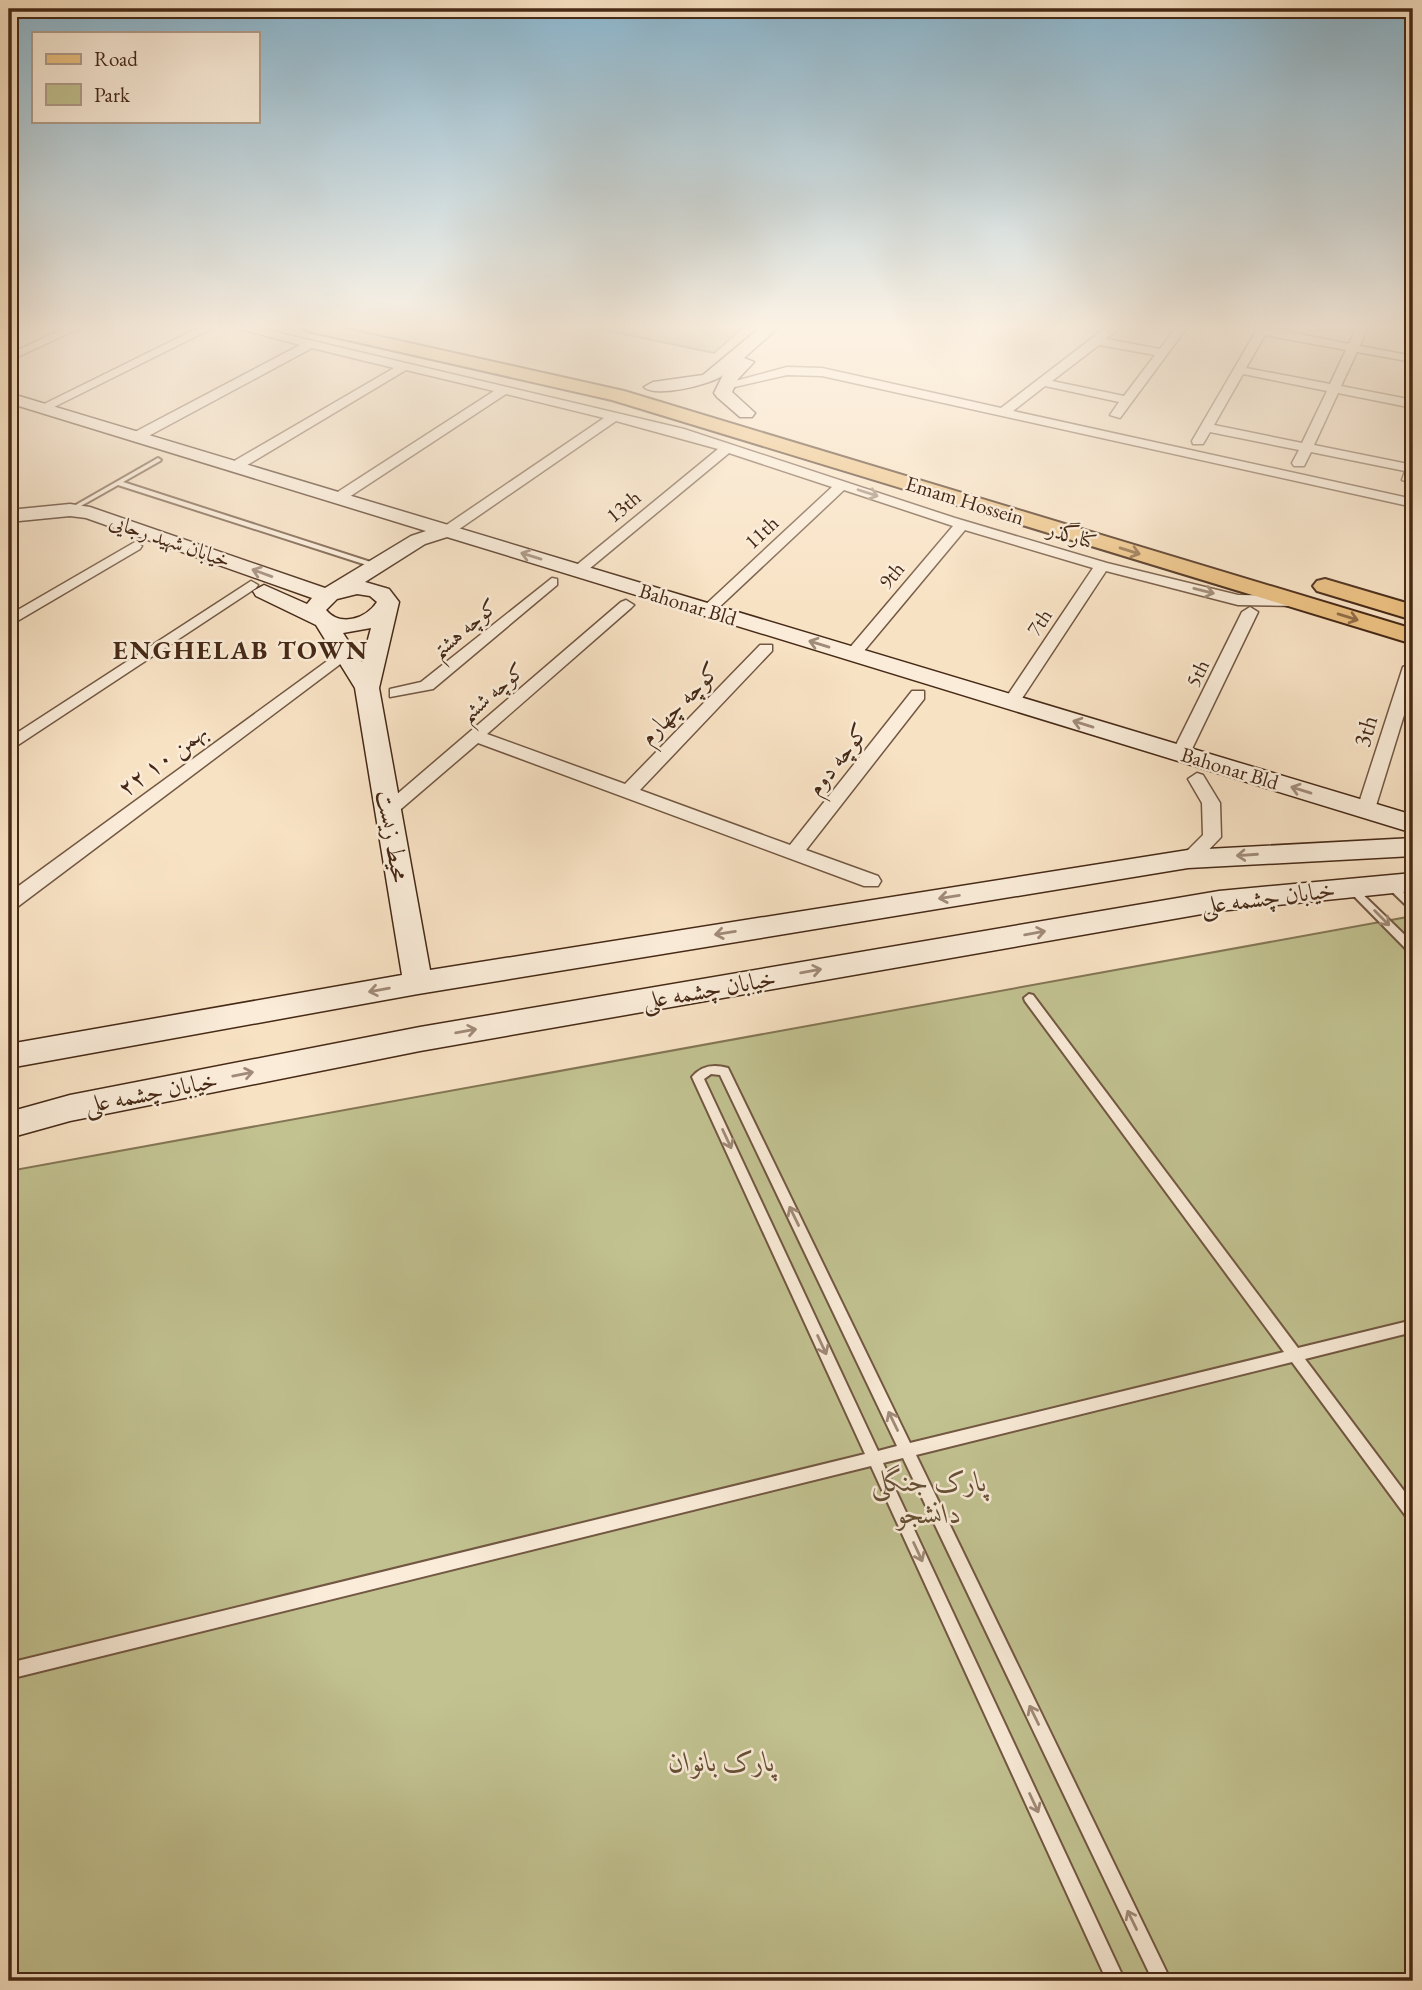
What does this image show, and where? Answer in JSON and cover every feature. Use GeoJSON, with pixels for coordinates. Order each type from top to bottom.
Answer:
{"type":"FeatureCollection","features":[{"type":"Feature","properties":{"kind":"main road","name":"Emam Hossein"},"geometry":{"type":"LineString","coordinates":[[693,419],[1413,637]]}},
{"type":"Feature","properties":{"kind":"main road"},"geometry":{"type":"LineString","coordinates":[[766,419],[861,447]]}},
{"type":"Feature","properties":{"kind":"main road"},"geometry":{"type":"LineString","coordinates":[[1306,581],[1413,612]]}},
{"type":"Feature","properties":{"kind":"street","name":"Bahonar Bld"},"geometry":{"type":"LineString","coordinates":[[51,419],[158,460],[432,539],[552,582],[1197,779],[1321,815],[1344,815],[1366,809]]}},
{"type":"Feature","properties":{"kind":"street","name":"Bahonar Bld"},"geometry":{"type":"LineString","coordinates":[[77,419],[338,498],[432,539],[578,571],[1413,824]]}},
{"type":"Feature","properties":{"kind":"street"},"geometry":{"type":"LineString","coordinates":[[136,437],[167,419]]}},
{"type":"Feature","properties":{"kind":"street"},"geometry":{"type":"LineString","coordinates":[[234,467],[316,419]]}},
{"type":"Feature","properties":{"kind":"street"},"geometry":{"type":"LineString","coordinates":[[338,498],[460,419]]}},
{"type":"Feature","properties":{"kind":"street"},"geometry":{"type":"LineString","coordinates":[[332,593],[365,588],[377,590],[387,606],[378,617],[352,626],[322,620],[315,610],[332,593],[432,539],[610,419]]}},
{"type":"Feature","properties":{"kind":"street","name":"کنارگذر"},"geometry":{"type":"LineString","coordinates":[[621,419],[680,432],[962,524],[1101,566],[1238,600],[1294,601]]}},
{"type":"Feature","properties":{"kind":"street"},"geometry":{"type":"LineString","coordinates":[[1029,419],[1413,503]]}},
{"type":"Feature","properties":{"kind":"street"},"geometry":{"type":"LineString","coordinates":[[1198,441],[1210,419]]}},
{"type":"Feature","properties":{"kind":"street"},"geometry":{"type":"LineString","coordinates":[[1299,463],[1320,419]]}},
{"type":"Feature","properties":{"kind":"street"},"geometry":{"type":"LineString","coordinates":[[1206,426],[1307,447],[1411,475]]}},
{"type":"Feature","properties":{"kind":"street","name":"13th"},"geometry":{"type":"LineString","coordinates":[[578,571],[727,448]]}},
{"type":"Feature","properties":{"kind":"street","name":"11th"},"geometry":{"type":"LineString","coordinates":[[708,610],[842,485]]}},
{"type":"Feature","properties":{"kind":"street","name":"خیابان شهید رجایی"},"geometry":{"type":"LineString","coordinates":[[9,516],[70,510],[108,517],[332,593]]}},
{"type":"Feature","properties":{"kind":"street","name":"خیابان شهید رجایی"},"geometry":{"type":"LineString","coordinates":[[9,529],[55,524],[72,526],[251,585],[322,620]]}},
{"type":"Feature","properties":{"kind":"street","name":"9th"},"geometry":{"type":"LineString","coordinates":[[853,654],[962,524]]}},
{"type":"Feature","properties":{"kind":"street","name":"محیط زیست"},"geometry":{"type":"LineString","coordinates":[[367,688],[387,606],[401,577],[432,539]]}},
{"type":"Feature","properties":{"kind":"street"},"geometry":{"type":"LineString","coordinates":[[9,621],[135,546]]}},
{"type":"Feature","properties":{"kind":"street","name":"7th"},"geometry":{"type":"LineString","coordinates":[[1011,702],[1101,566]]}},
{"type":"Feature","properties":{"kind":"street","name":"کوچه هشتم"},"geometry":{"type":"LineString","coordinates":[[396,693],[427,686],[552,582]]}},
{"type":"Feature","properties":{"kind":"street"},"geometry":{"type":"LineString","coordinates":[[9,746],[251,585]]}},
{"type":"Feature","properties":{"kind":"street","name":"کوچه ششم"},"geometry":{"type":"LineString","coordinates":[[388,811],[626,605]]}},
{"type":"Feature","properties":{"kind":"street","name":"5th"},"geometry":{"type":"LineString","coordinates":[[1181,753],[1250,612]]}},
{"type":"Feature","properties":{"kind":"street","name":"محیط زیست"},"geometry":{"type":"LineString","coordinates":[[322,620],[367,688],[418,983]]}},
{"type":"Feature","properties":{"kind":"street","name":"کوچه چهارم"},"geometry":{"type":"LineString","coordinates":[[628,792],[766,648]]}},
{"type":"Feature","properties":{"kind":"street","name":"۲۲ بهمن ۱۰"},"geometry":{"type":"LineString","coordinates":[[9,903],[345,653]]}},
{"type":"Feature","properties":{"kind":"street","name":"3th"},"geometry":{"type":"LineString","coordinates":[[1366,809],[1411,667]]}},
{"type":"Feature","properties":{"kind":"street","name":"کوچه دوم"},"geometry":{"type":"LineString","coordinates":[[794,853],[918,695]]}},
{"type":"Feature","properties":{"kind":"street"},"geometry":{"type":"LineString","coordinates":[[476,736],[871,881]]}},
{"type":"Feature","properties":{"kind":"street"},"geometry":{"type":"LineString","coordinates":[[1188,859],[1212,837],[1212,803],[1197,779]]}},
{"type":"Feature","properties":{"kind":"street","name":"خیابان چشمه علی"},"geometry":{"type":"LineString","coordinates":[[9,1056],[418,983],[1188,859],[1413,847]]}},
{"type":"Feature","properties":{"kind":"street","name":"خیابان چشمه علی"},"geometry":{"type":"LineString","coordinates":[[9,1125],[70,1108],[420,1039],[1219,901],[1400,882]]}},
{"type":"Feature","properties":{"kind":"lane"},"geometry":{"type":"LineString","coordinates":[[70,510],[158,460]]}},
{"type":"Feature","properties":{"kind":"lane"},"geometry":{"type":"LineString","coordinates":[[118,483],[381,566]]}},
{"type":"Feature","properties":{"kind":"lane"},"geometry":{"type":"LineString","coordinates":[[1400,882],[1413,907]]}},
{"type":"Feature","properties":{"kind":"lane"},"geometry":{"type":"LineString","coordinates":[[1350,887],[1413,949]]}},
{"type":"Feature","properties":{"kind":"lane"},"geometry":{"type":"LineString","coordinates":[[1029,998],[1413,1514]]}},
{"type":"Feature","properties":{"kind":"lane"},"geometry":{"type":"LineString","coordinates":[[1116,1981],[698,1077],[709,1070],[724,1071],[1162,1981]]}},
{"type":"Feature","properties":{"kind":"lane"},"geometry":{"type":"LineString","coordinates":[[9,1671],[1293,1353],[1413,1326]]}},
{"type":"Feature","properties":{"kind":"green space","name":"پارک جنگلی دانشجو"},"geometry":{"type":"Polygon","coordinates":[[[1413,916],[1413,1981],[9,1981],[9,1171],[1413,916]]]}},
{"type":"Feature","properties":{"kind":"district","name":"ENGHELAB TOWN"},"geometry":{"type":"Point","coordinates":[241,650]}},
{"type":"Feature","properties":{"kind":"park label","name":"پارک بانوان"},"geometry":{"type":"Point","coordinates":[722,1761]}}]}
